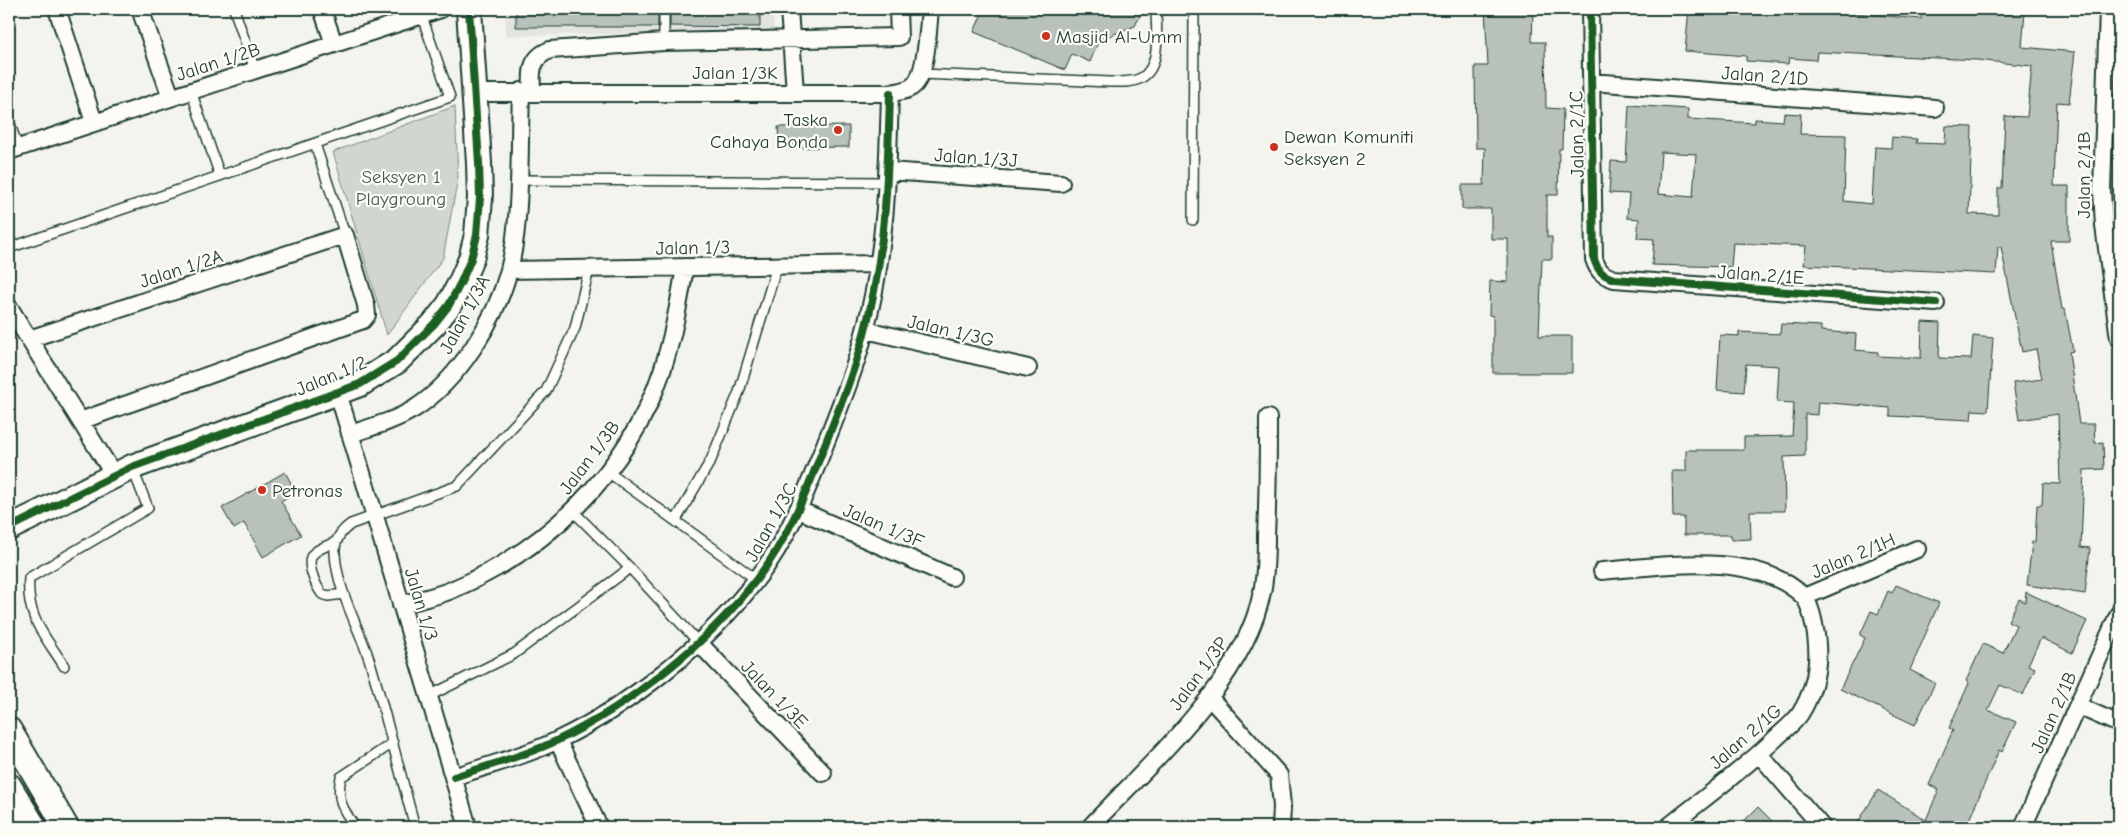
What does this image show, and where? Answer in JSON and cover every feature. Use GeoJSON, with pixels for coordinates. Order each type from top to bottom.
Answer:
{"type":"FeatureCollection","features":[{"type":"Feature","properties":{"kind":"street"},"geometry":{"type":"LineString","coordinates":[[57,9],[94,122]]}},
{"type":"Feature","properties":{"kind":"street"},"geometry":{"type":"LineString","coordinates":[[140,9],[171,98]]}},
{"type":"Feature","properties":{"kind":"street"},"geometry":{"type":"LineString","coordinates":[[322,9],[334,44]]}},
{"type":"Feature","properties":{"kind":"street","name":"Jalan 1/2B"},"geometry":{"type":"LineString","coordinates":[[13,149],[334,44],[420,12],[441,9]]}},
{"type":"Feature","properties":{"kind":"street","name":"Jalan 1/2"},"geometry":{"type":"LineString","coordinates":[[9,528],[123,471],[360,384],[397,361],[434,324],[449,305],[461,282],[471,259],[477,234],[480,198],[469,9]]}},
{"type":"Feature","properties":{"kind":"street"},"geometry":{"type":"LineString","coordinates":[[789,9],[790,40],[796,92]]}},
{"type":"Feature","properties":{"kind":"street"},"geometry":{"type":"LineString","coordinates":[[664,42],[898,37],[898,9]]}},
{"type":"Feature","properties":{"kind":"street"},"geometry":{"type":"LineString","coordinates":[[921,74],[930,9]]}},
{"type":"Feature","properties":{"kind":"street","name":"Jalan 2/1C"},"geometry":{"type":"LineString","coordinates":[[1590,9],[1594,259]]}},
{"type":"Feature","properties":{"kind":"street","name":"Jalan 2/1B"},"geometry":{"type":"LineString","coordinates":[[2108,9],[2102,190],[2104,226],[2119,339]]}},
{"type":"Feature","properties":{"kind":"street","name":"Jalan 1/3A"},"geometry":{"type":"LineString","coordinates":[[350,434],[387,422],[414,409],[437,390],[459,368],[493,310],[509,270],[516,225],[526,91],[536,57],[550,50],[664,42]]}},
{"type":"Feature","properties":{"kind":"street","name":"Jalan 1/3K"},"geometry":{"type":"LineString","coordinates":[[474,93],[526,91],[890,93],[903,91],[914,86],[921,74]]}},
{"type":"Feature","properties":{"kind":"street","name":"Jalan 2/1D"},"geometry":{"type":"LineString","coordinates":[[1591,82],[1935,108]]}},
{"type":"Feature","properties":{"kind":"street","name":"Jalan 1/3C"},"geometry":{"type":"LineString","coordinates":[[454,777],[558,741],[624,703],[699,643],[757,580],[799,510],[839,411],[866,330],[878,264],[888,177],[890,93]]}},
{"type":"Feature","properties":{"kind":"street","name":"Jalan 1/3J"},"geometry":{"type":"LineString","coordinates":[[888,177],[1062,182]]}},
{"type":"Feature","properties":{"kind":"street"},"geometry":{"type":"LineString","coordinates":[[80,421],[363,320],[367,314],[366,305],[345,235]]}},
{"type":"Feature","properties":{"kind":"street","name":"Jalan 1/2A"},"geometry":{"type":"LineString","coordinates":[[29,339],[345,235]]}},
{"type":"Feature","properties":{"kind":"street","name":"Jalan 2/1E"},"geometry":{"type":"LineString","coordinates":[[1594,259],[1597,269],[1603,276],[1614,279],[1936,302]]}},
{"type":"Feature","properties":{"kind":"street","name":"Jalan 1/3"},"geometry":{"type":"LineString","coordinates":[[509,270],[878,264]]}},
{"type":"Feature","properties":{"kind":"street","name":"Jalan 1/3B"},"geometry":{"type":"LineString","coordinates":[[401,605],[447,592],[492,571],[531,547],[573,512],[608,472],[637,426],[662,372],[677,318],[684,267]]}},
{"type":"Feature","properties":{"kind":"street"},"geometry":{"type":"LineString","coordinates":[[9,306],[80,421],[123,471]]}},
{"type":"Feature","properties":{"kind":"street","name":"Jalan 1/3G"},"geometry":{"type":"LineString","coordinates":[[866,330],[1028,368]]}},
{"type":"Feature","properties":{"kind":"street","name":"Jalan 1/3"},"geometry":{"type":"LineString","coordinates":[[338,393],[468,827]]}},
{"type":"Feature","properties":{"kind":"street","name":"Jalan 1/3P"},"geometry":{"type":"LineString","coordinates":[[1090,827],[1173,739],[1209,697],[1237,659],[1253,627],[1262,591],[1267,510],[1268,418]]}},
{"type":"Feature","properties":{"kind":"street","name":"Jalan 1/3F"},"geometry":{"type":"LineString","coordinates":[[799,510],[952,577]]}},
{"type":"Feature","properties":{"kind":"street","name":"Jalan 2/1H"},"geometry":{"type":"LineString","coordinates":[[1804,597],[1917,549]]}},
{"type":"Feature","properties":{"kind":"street"},"geometry":{"type":"LineString","coordinates":[[1602,571],[1718,565],[1750,570],[1782,581],[1804,597]]}},
{"type":"Feature","properties":{"kind":"street","name":"Jalan 2/1G"},"geometry":{"type":"LineString","coordinates":[[1668,827],[1759,754],[1799,716],[1813,689],[1819,656],[1814,622],[1804,597]]}},
{"type":"Feature","properties":{"kind":"street","name":"Jalan 2/1B"},"geometry":{"type":"LineString","coordinates":[[2023,827],[2119,613]]}},
{"type":"Feature","properties":{"kind":"street","name":"Jalan 1/3E"},"geometry":{"type":"LineString","coordinates":[[699,643],[823,773]]}},
{"type":"Feature","properties":{"kind":"street"},"geometry":{"type":"LineString","coordinates":[[1209,697],[1279,774],[1282,806],[1281,827]]}},
{"type":"Feature","properties":{"kind":"street"},"geometry":{"type":"LineString","coordinates":[[2078,706],[2119,724]]}},
{"type":"Feature","properties":{"kind":"street"},"geometry":{"type":"LineString","coordinates":[[9,730],[66,827]]}},
{"type":"Feature","properties":{"kind":"street"},"geometry":{"type":"LineString","coordinates":[[558,741],[599,827]]}},
{"type":"Feature","properties":{"kind":"street"},"geometry":{"type":"LineString","coordinates":[[1759,754],[1822,827]]}},
{"type":"Feature","properties":{"kind":"street"},"geometry":{"type":"LineString","coordinates":[[9,786],[34,827]]}},
{"type":"Feature","properties":{"kind":"lane"},"geometry":{"type":"LineString","coordinates":[[234,9],[255,70]]}},
{"type":"Feature","properties":{"kind":"lane"},"geometry":{"type":"LineString","coordinates":[[664,9],[664,42]]}},
{"type":"Feature","properties":{"kind":"lane"},"geometry":{"type":"LineString","coordinates":[[921,74],[1110,82],[1141,78],[1152,67],[1155,51],[1156,9]]}},
{"type":"Feature","properties":{"kind":"lane"},"geometry":{"type":"LineString","coordinates":[[1193,220],[1194,9]]}},
{"type":"Feature","properties":{"kind":"lane"},"geometry":{"type":"LineString","coordinates":[[9,248],[450,98],[420,12]]}},
{"type":"Feature","properties":{"kind":"lane"},"geometry":{"type":"LineString","coordinates":[[191,91],[220,176]]}},
{"type":"Feature","properties":{"kind":"lane"},"geometry":{"type":"LineString","coordinates":[[9,121],[13,149]]}},
{"type":"Feature","properties":{"kind":"lane"},"geometry":{"type":"LineString","coordinates":[[314,144],[345,235]]}},
{"type":"Feature","properties":{"kind":"lane"},"geometry":{"type":"LineString","coordinates":[[518,180],[888,177]]}},
{"type":"Feature","properties":{"kind":"lane"},"geometry":{"type":"LineString","coordinates":[[676,520],[711,460],[739,392],[777,266]]}},
{"type":"Feature","properties":{"kind":"lane"},"geometry":{"type":"LineString","coordinates":[[414,827],[370,663],[344,594],[335,552],[336,542],[346,528],[457,486],[546,392],[575,328],[589,269]]}},
{"type":"Feature","properties":{"kind":"lane"},"geometry":{"type":"LineString","coordinates":[[64,666],[31,614],[27,597],[29,578],[148,508],[123,471]]}},
{"type":"Feature","properties":{"kind":"lane"},"geometry":{"type":"LineString","coordinates":[[608,472],[757,580]]}},
{"type":"Feature","properties":{"kind":"lane"},"geometry":{"type":"LineString","coordinates":[[573,512],[630,568],[699,643]]}},
{"type":"Feature","properties":{"kind":"lane"},"geometry":{"type":"LineString","coordinates":[[336,542],[314,552],[310,558],[311,568],[322,594],[328,596],[344,594]]}},
{"type":"Feature","properties":{"kind":"lane"},"geometry":{"type":"LineString","coordinates":[[429,696],[514,654],[630,568]]}},
{"type":"Feature","properties":{"kind":"lane"},"geometry":{"type":"LineString","coordinates":[[355,827],[340,804],[338,790],[340,777],[392,743]]}},
{"type":"Feature","properties":{"kind":"shaded area"},"geometry":{"type":"Polygon","coordinates":[[[505,9],[773,9],[774,31],[506,36],[505,9]]]}},
{"type":"Feature","properties":{"kind":"green space","name":"Seksyen 1 Playgroung"},"geometry":{"type":"Polygon","coordinates":[[[455,106],[458,178],[443,258],[387,335],[333,152],[455,106]]]}},
{"type":"Feature","properties":{"kind":"building"},"geometry":{"type":"Polygon","coordinates":[[[516,9],[658,9],[658,27],[516,27],[516,9]]]}},
{"type":"Feature","properties":{"kind":"building"},"geometry":{"type":"Polygon","coordinates":[[[670,9],[760,9],[760,27],[670,26],[670,9]]]}},
{"type":"Feature","properties":{"kind":"building","name":"Masjid Al-Umm"},"geometry":{"type":"Polygon","coordinates":[[[984,9],[1143,9],[1135,26],[1099,40],[1090,62],[1072,54],[1065,70],[974,32],[984,9]]]}},
{"type":"Feature","properties":{"kind":"building"},"geometry":{"type":"Polygon","coordinates":[[[1485,9],[1533,9],[1532,42],[1545,42],[1546,108],[1563,109],[1562,149],[1559,149],[1558,195],[1547,195],[1547,237],[1552,237],[1552,259],[1542,259],[1539,336],[1572,336],[1572,373],[1493,373],[1493,316],[1489,315],[1490,281],[1508,282],[1508,239],[1491,239],[1491,209],[1462,209],[1462,185],[1484,185],[1485,148],[1476,148],[1475,66],[1488,66],[1485,9]]]}},
{"type":"Feature","properties":{"kind":"building"},"geometry":{"type":"Polygon","coordinates":[[[1689,9],[1740,9],[1802,14],[1803,9],[1854,9],[1854,13],[1921,19],[1922,9],[1989,9],[2025,12],[2022,47],[2075,52],[2069,103],[2057,102],[2054,186],[2069,186],[2069,241],[2051,241],[2062,309],[2065,309],[2073,351],[2069,352],[2079,424],[2094,424],[2095,443],[2103,442],[2104,469],[2084,470],[2081,547],[2090,548],[2085,594],[2027,585],[2032,542],[2035,542],[2037,505],[2042,505],[2043,483],[2060,484],[2058,414],[2019,420],[2013,383],[2042,379],[2036,349],[2022,352],[2001,247],[1998,247],[1996,274],[1804,265],[1806,246],[1733,243],[1731,267],[1652,265],[1654,239],[1637,238],[1639,219],[1627,218],[1629,194],[1609,193],[1611,161],[1626,162],[1629,105],[1688,109],[1688,119],[1755,123],[1755,119],[1783,121],[1784,113],[1801,114],[1800,134],[1846,135],[1844,201],[1872,204],[1875,147],[1891,148],[1892,137],[1917,139],[1916,143],[1945,144],[1946,126],[1972,127],[1969,214],[1998,215],[1998,188],[2002,188],[2005,116],[2027,117],[2032,66],[1977,60],[1817,52],[1816,60],[1789,58],[1788,64],[1746,61],[1746,56],[1685,51],[1689,9]],[[1661,152],[1658,194],[1693,197],[1696,154],[1661,152]]]}},
{"type":"Feature","properties":{"kind":"building"},"geometry":{"type":"Polygon","coordinates":[[[849,126],[849,147],[779,148],[778,127],[849,126]]]}},
{"type":"Feature","properties":{"kind":"building"},"geometry":{"type":"Polygon","coordinates":[[[1922,322],[1940,323],[1939,358],[1971,359],[1973,336],[1993,338],[1988,411],[1972,410],[1971,420],[1890,416],[1890,408],[1818,402],[1817,415],[1805,414],[1805,456],[1784,457],[1785,511],[1750,511],[1751,539],[1732,540],[1731,535],[1684,535],[1684,517],[1673,517],[1672,471],[1686,471],[1686,450],[1744,450],[1744,437],[1792,436],[1794,403],[1777,402],[1779,366],[1746,364],[1744,392],[1717,390],[1720,335],[1739,336],[1739,332],[1780,334],[1781,324],[1821,326],[1821,331],[1856,334],[1855,350],[1878,352],[1878,356],[1921,358],[1922,322]]]}},
{"type":"Feature","properties":{"kind":"building"},"geometry":{"type":"Polygon","coordinates":[[[285,472],[296,492],[281,501],[301,535],[263,557],[244,523],[234,529],[222,508],[285,472]]]}},
{"type":"Feature","properties":{"kind":"building"},"geometry":{"type":"Polygon","coordinates":[[[1896,585],[1939,603],[1910,670],[1935,683],[1915,725],[1840,689],[1865,638],[1860,635],[1871,611],[1878,614],[1888,591],[1892,593],[1896,585]]]}},
{"type":"Feature","properties":{"kind":"building"},"geometry":{"type":"Polygon","coordinates":[[[2026,592],[2087,621],[2072,653],[2041,638],[2028,665],[2035,668],[2023,695],[2000,685],[1988,710],[2016,722],[2002,752],[1999,750],[1966,827],[1855,827],[1878,790],[1926,820],[1939,789],[1929,785],[1953,730],[1949,728],[1969,683],[1966,681],[1983,644],[2003,653],[2016,625],[2008,621],[2019,599],[2025,602],[2026,592]]]}},
{"type":"Feature","properties":{"kind":"building"},"geometry":{"type":"Polygon","coordinates":[[[1758,807],[1778,827],[1738,827],[1758,807]]]}},
{"type":"Feature","properties":{"kind":"cycle path"},"geometry":{"type":"LineString","coordinates":[[9,528],[132,467],[360,384],[397,361],[434,324],[449,305],[461,282],[471,259],[477,235],[480,198],[479,163],[469,9]]}},
{"type":"Feature","properties":{"kind":"cycle path"},"geometry":{"type":"LineString","coordinates":[[1590,9],[1594,259],[1601,272],[1614,279],[1936,303]]}},
{"type":"Feature","properties":{"kind":"cycle path"},"geometry":{"type":"LineString","coordinates":[[454,777],[546,746],[612,710],[666,671],[715,627],[737,604],[767,565],[803,499],[846,389],[865,330],[882,242],[887,182],[890,93]]}},
{"type":"Feature","properties":{"kind":"place","name":"Masjid Al-Umm"},"geometry":{"type":"Point","coordinates":[1046,36]}},
{"type":"Feature","properties":{"kind":"place","name":"Taska Cahaya Bonda"},"geometry":{"type":"Point","coordinates":[838,130]}},
{"type":"Feature","properties":{"kind":"place","name":"Dewan Komuniti Seksyen 2"},"geometry":{"type":"Point","coordinates":[1274,147]}},
{"type":"Feature","properties":{"kind":"place","name":"Petronas"},"geometry":{"type":"Point","coordinates":[262,490]}}]}
